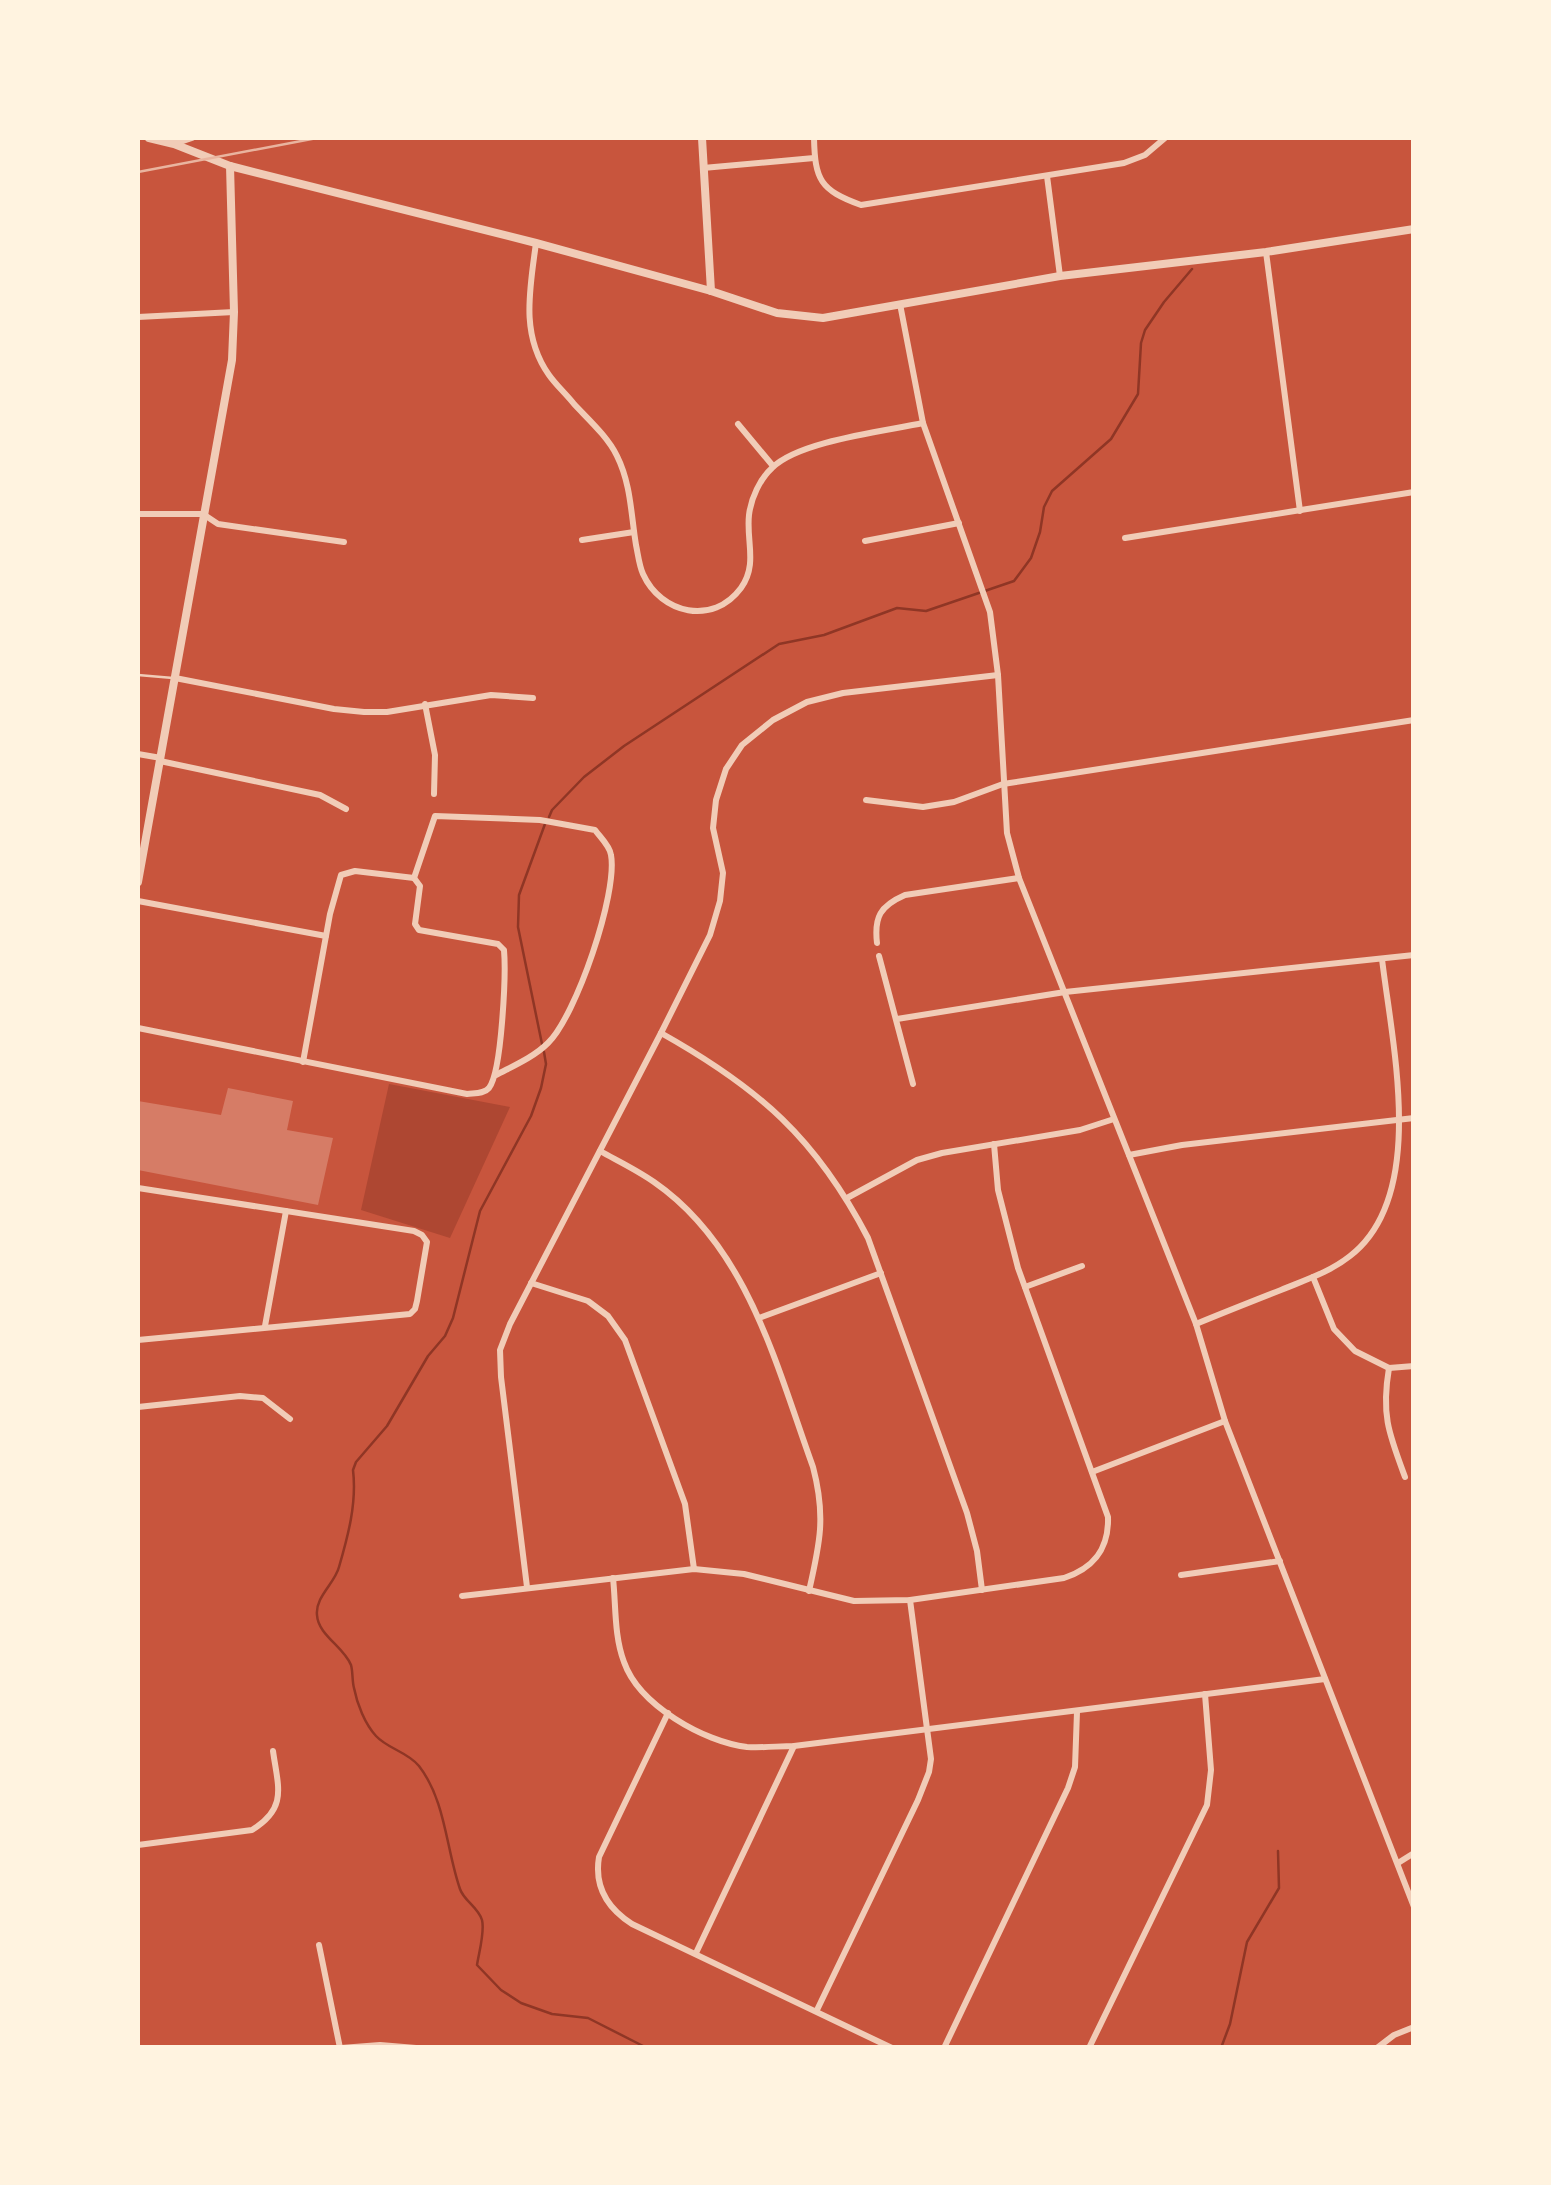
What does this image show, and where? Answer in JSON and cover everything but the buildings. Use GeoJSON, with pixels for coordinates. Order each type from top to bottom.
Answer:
{"type":"FeatureCollection","features":[{"type":"Feature","properties":{"kind":"street"},"geometry":{"type":"LineString","coordinates":[[149,138],[192,138]]}},
{"type":"Feature","properties":{"kind":"street"},"geometry":{"type":"LineString","coordinates":[[702,138],[710,292]]}},
{"type":"Feature","properties":{"kind":"street"},"geometry":{"type":"LineString","coordinates":[[814,138],[820,180],[836,196],[861,206],[1124,163],[1146,154],[1164,138]]}},
{"type":"Feature","properties":{"kind":"street"},"geometry":{"type":"LineString","coordinates":[[174,141],[230,166],[536,244],[777,313],[822,318],[1060,276],[1266,252],[1414,229]]}},
{"type":"Feature","properties":{"kind":"street"},"geometry":{"type":"LineString","coordinates":[[703,168],[814,158]]}},
{"type":"Feature","properties":{"kind":"street"},"geometry":{"type":"LineString","coordinates":[[138,882],[232,360],[230,166]]}},
{"type":"Feature","properties":{"kind":"street"},"geometry":{"type":"LineString","coordinates":[[1047,176],[1060,276]]}},
{"type":"Feature","properties":{"kind":"street"},"geometry":{"type":"LineString","coordinates":[[536,244],[528,304],[535,352],[549,376],[616,454],[628,487],[641,570],[663,602],[683,611],[704,610],[726,603],[742,587],[752,564],[748,516],[756,489],[773,466],[818,445],[923,423]]}},
{"type":"Feature","properties":{"kind":"street"},"geometry":{"type":"LineString","coordinates":[[1266,252],[1300,511]]}},
{"type":"Feature","properties":{"kind":"street"},"geometry":{"type":"LineString","coordinates":[[900,304],[923,423],[990,612],[1008,833],[1019,878],[1196,1324],[1225,1421],[1414,1907]]}},
{"type":"Feature","properties":{"kind":"street"},"geometry":{"type":"LineString","coordinates":[[138,317],[234,312]]}},
{"type":"Feature","properties":{"kind":"street"},"geometry":{"type":"LineString","coordinates":[[738,424],[773,466]]}},
{"type":"Feature","properties":{"kind":"street"},"geometry":{"type":"LineString","coordinates":[[1126,538],[1414,492]]}},
{"type":"Feature","properties":{"kind":"street"},"geometry":{"type":"LineString","coordinates":[[138,514],[202,514],[218,524],[344,542]]}},
{"type":"Feature","properties":{"kind":"street"},"geometry":{"type":"LineString","coordinates":[[865,541],[959,522]]}},
{"type":"Feature","properties":{"kind":"street"},"geometry":{"type":"LineString","coordinates":[[582,540],[634,532]]}},
{"type":"Feature","properties":{"kind":"street"},"geometry":{"type":"LineString","coordinates":[[527,1587],[500,1362],[504,1337],[710,935],[720,902],[723,873],[713,828],[716,800],[726,769],[742,745],[773,720],[808,702],[843,693],[998,675]]}},
{"type":"Feature","properties":{"kind":"street"},"geometry":{"type":"LineString","coordinates":[[175,678],[334,710],[364,712],[387,712],[490,695],[533,698]]}},
{"type":"Feature","properties":{"kind":"street"},"geometry":{"type":"LineString","coordinates":[[424,704],[435,754],[434,794]]}},
{"type":"Feature","properties":{"kind":"street"},"geometry":{"type":"LineString","coordinates":[[866,800],[924,806],[954,802],[1004,784],[1414,720]]}},
{"type":"Feature","properties":{"kind":"street"},"geometry":{"type":"LineString","coordinates":[[138,754],[320,795],[346,809]]}},
{"type":"Feature","properties":{"kind":"street"},"geometry":{"type":"LineString","coordinates":[[414,878],[435,816],[540,820],[595,830],[611,852],[611,884],[585,978],[574,1003],[549,1043],[494,1076]]}},
{"type":"Feature","properties":{"kind":"street"},"geometry":{"type":"LineString","coordinates":[[138,1028],[304,1062],[466,1094],[481,1093],[488,1090],[494,1076],[504,1007],[504,950],[498,944],[419,930],[415,924],[420,886],[414,878],[354,871],[341,875],[304,1062]]}},
{"type":"Feature","properties":{"kind":"street"},"geometry":{"type":"LineString","coordinates":[[877,943],[875,926],[879,915],[893,900],[1019,878]]}},
{"type":"Feature","properties":{"kind":"street"},"geometry":{"type":"LineString","coordinates":[[138,900],[326,936]]}},
{"type":"Feature","properties":{"kind":"street"},"geometry":{"type":"LineString","coordinates":[[898,1019],[1065,992],[1414,955]]}},
{"type":"Feature","properties":{"kind":"street"},"geometry":{"type":"LineString","coordinates":[[879,956],[913,1084]]}},
{"type":"Feature","properties":{"kind":"street"},"geometry":{"type":"LineString","coordinates":[[1196,1324],[1313,1277],[1350,1256],[1380,1222],[1396,1178],[1401,1119],[1382,959]]}},
{"type":"Feature","properties":{"kind":"street"},"geometry":{"type":"LineString","coordinates":[[661,1033],[730,1075],[771,1108],[812,1149],[847,1198],[868,1238],[967,1513],[982,1590]]}},
{"type":"Feature","properties":{"kind":"street"},"geometry":{"type":"LineString","coordinates":[[1130,1155],[1182,1145],[1414,1118]]}},
{"type":"Feature","properties":{"kind":"street"},"geometry":{"type":"LineString","coordinates":[[847,1198],[917,1160],[1080,1130],[1114,1119]]}},
{"type":"Feature","properties":{"kind":"street"},"geometry":{"type":"LineString","coordinates":[[462,1596],[694,1569],[744,1574],[854,1602],[910,1600],[1064,1578],[1088,1568],[1108,1538],[1108,1517],[1025,1286],[998,1190],[994,1144]]}},
{"type":"Feature","properties":{"kind":"street"},"geometry":{"type":"LineString","coordinates":[[600,1152],[654,1182],[689,1211],[736,1271],[759,1318],[820,1492],[820,1543],[809,1591]]}},
{"type":"Feature","properties":{"kind":"street"},"geometry":{"type":"LineString","coordinates":[[138,1188],[422,1234],[427,1242],[417,1301],[410,1314],[138,1340]]}},
{"type":"Feature","properties":{"kind":"street"},"geometry":{"type":"LineString","coordinates":[[265,1326],[286,1211]]}},
{"type":"Feature","properties":{"kind":"street"},"geometry":{"type":"LineString","coordinates":[[1025,1286],[1082,1266]]}},
{"type":"Feature","properties":{"kind":"street"},"geometry":{"type":"LineString","coordinates":[[759,1318],[881,1273]]}},
{"type":"Feature","properties":{"kind":"street"},"geometry":{"type":"LineString","coordinates":[[1313,1277],[1334,1329],[1355,1351],[1389,1368],[1414,1366]]}},
{"type":"Feature","properties":{"kind":"street"},"geometry":{"type":"LineString","coordinates":[[531,1283],[588,1301],[608,1316],[625,1340],[685,1504],[694,1569]]}},
{"type":"Feature","properties":{"kind":"street"},"geometry":{"type":"LineString","coordinates":[[1389,1368],[1386,1421],[1405,1477]]}},
{"type":"Feature","properties":{"kind":"street"},"geometry":{"type":"LineString","coordinates":[[138,1407],[240,1396],[263,1398],[290,1419]]}},
{"type":"Feature","properties":{"kind":"street"},"geometry":{"type":"LineString","coordinates":[[1092,1472],[1225,1421]]}},
{"type":"Feature","properties":{"kind":"street"},"geometry":{"type":"LineString","coordinates":[[1181,1575],[1280,1561]]}},
{"type":"Feature","properties":{"kind":"street"},"geometry":{"type":"LineString","coordinates":[[613,1578],[620,1648],[624,1664],[638,1686],[668,1713],[704,1734],[747,1746],[794,1746],[1325,1679]]}},
{"type":"Feature","properties":{"kind":"street"},"geometry":{"type":"LineString","coordinates":[[817,2010],[925,1784],[931,1758],[910,1600]]}},
{"type":"Feature","properties":{"kind":"street"},"geometry":{"type":"LineString","coordinates":[[1089,2048],[1207,1805],[1210,1770],[1205,1694]]}},
{"type":"Feature","properties":{"kind":"street"},"geometry":{"type":"LineString","coordinates":[[944,2048],[1068,1788],[1075,1766],[1077,1712]]}},
{"type":"Feature","properties":{"kind":"street"},"geometry":{"type":"LineString","coordinates":[[668,1713],[597,1864],[598,1882],[608,1904],[621,1917],[649,1932],[892,2048]]}},
{"type":"Feature","properties":{"kind":"street"},"geometry":{"type":"LineString","coordinates":[[696,1953],[794,1746]]}},
{"type":"Feature","properties":{"kind":"street"},"geometry":{"type":"LineString","coordinates":[[138,1845],[252,1830],[268,1820],[280,1799],[273,1751]]}},
{"type":"Feature","properties":{"kind":"street"},"geometry":{"type":"LineString","coordinates":[[1398,1863],[1414,1852]]}},
{"type":"Feature","properties":{"kind":"street"},"geometry":{"type":"LineString","coordinates":[[319,1944],[340,2048],[416,2048]]}},
{"type":"Feature","properties":{"kind":"street"},"geometry":{"type":"LineString","coordinates":[[1377,2048],[1414,2027]]}},
{"type":"Feature","properties":{"kind":"lane"},"geometry":{"type":"LineString","coordinates":[[138,675],[175,678]]}},
{"type":"Feature","properties":{"kind":"shaded area"},"geometry":{"type":"Polygon","coordinates":[[[389,1084],[510,1107],[450,1238],[361,1210],[389,1084]]]}},
{"type":"Feature","properties":{"kind":"waterway"},"geometry":{"type":"LineString","coordinates":[[549,817],[584,777],[624,746],[779,644],[824,635],[897,608],[926,611],[1014,581],[1031,558],[1052,491],[1111,439],[1138,394],[1145,330],[1192,269]]}},
{"type":"Feature","properties":{"kind":"waterway"},"geometry":{"type":"LineString","coordinates":[[542,1044],[518,927],[519,895],[545,824]]}},
{"type":"Feature","properties":{"kind":"waterway"},"geometry":{"type":"LineString","coordinates":[[544,1052],[541,1088],[531,1116],[480,1211],[445,1336],[428,1356],[387,1426],[356,1462],[346,1543],[337,1573],[319,1602],[317,1615],[322,1629],[351,1665],[357,1701],[368,1726],[419,1766],[435,1794],[460,1889],[482,1920],[477,1965],[501,1990],[521,2003],[552,2014],[588,2018],[647,2048]]}},
{"type":"Feature","properties":{"kind":"waterway"},"geometry":{"type":"LineString","coordinates":[[1221,2048],[1230,2024],[1247,1942],[1279,1888],[1278,1851]]}},
{"type":"Feature","properties":{"kind":"railway"},"geometry":{"type":"LineString","coordinates":[[138,172],[317,138]]}}]}
